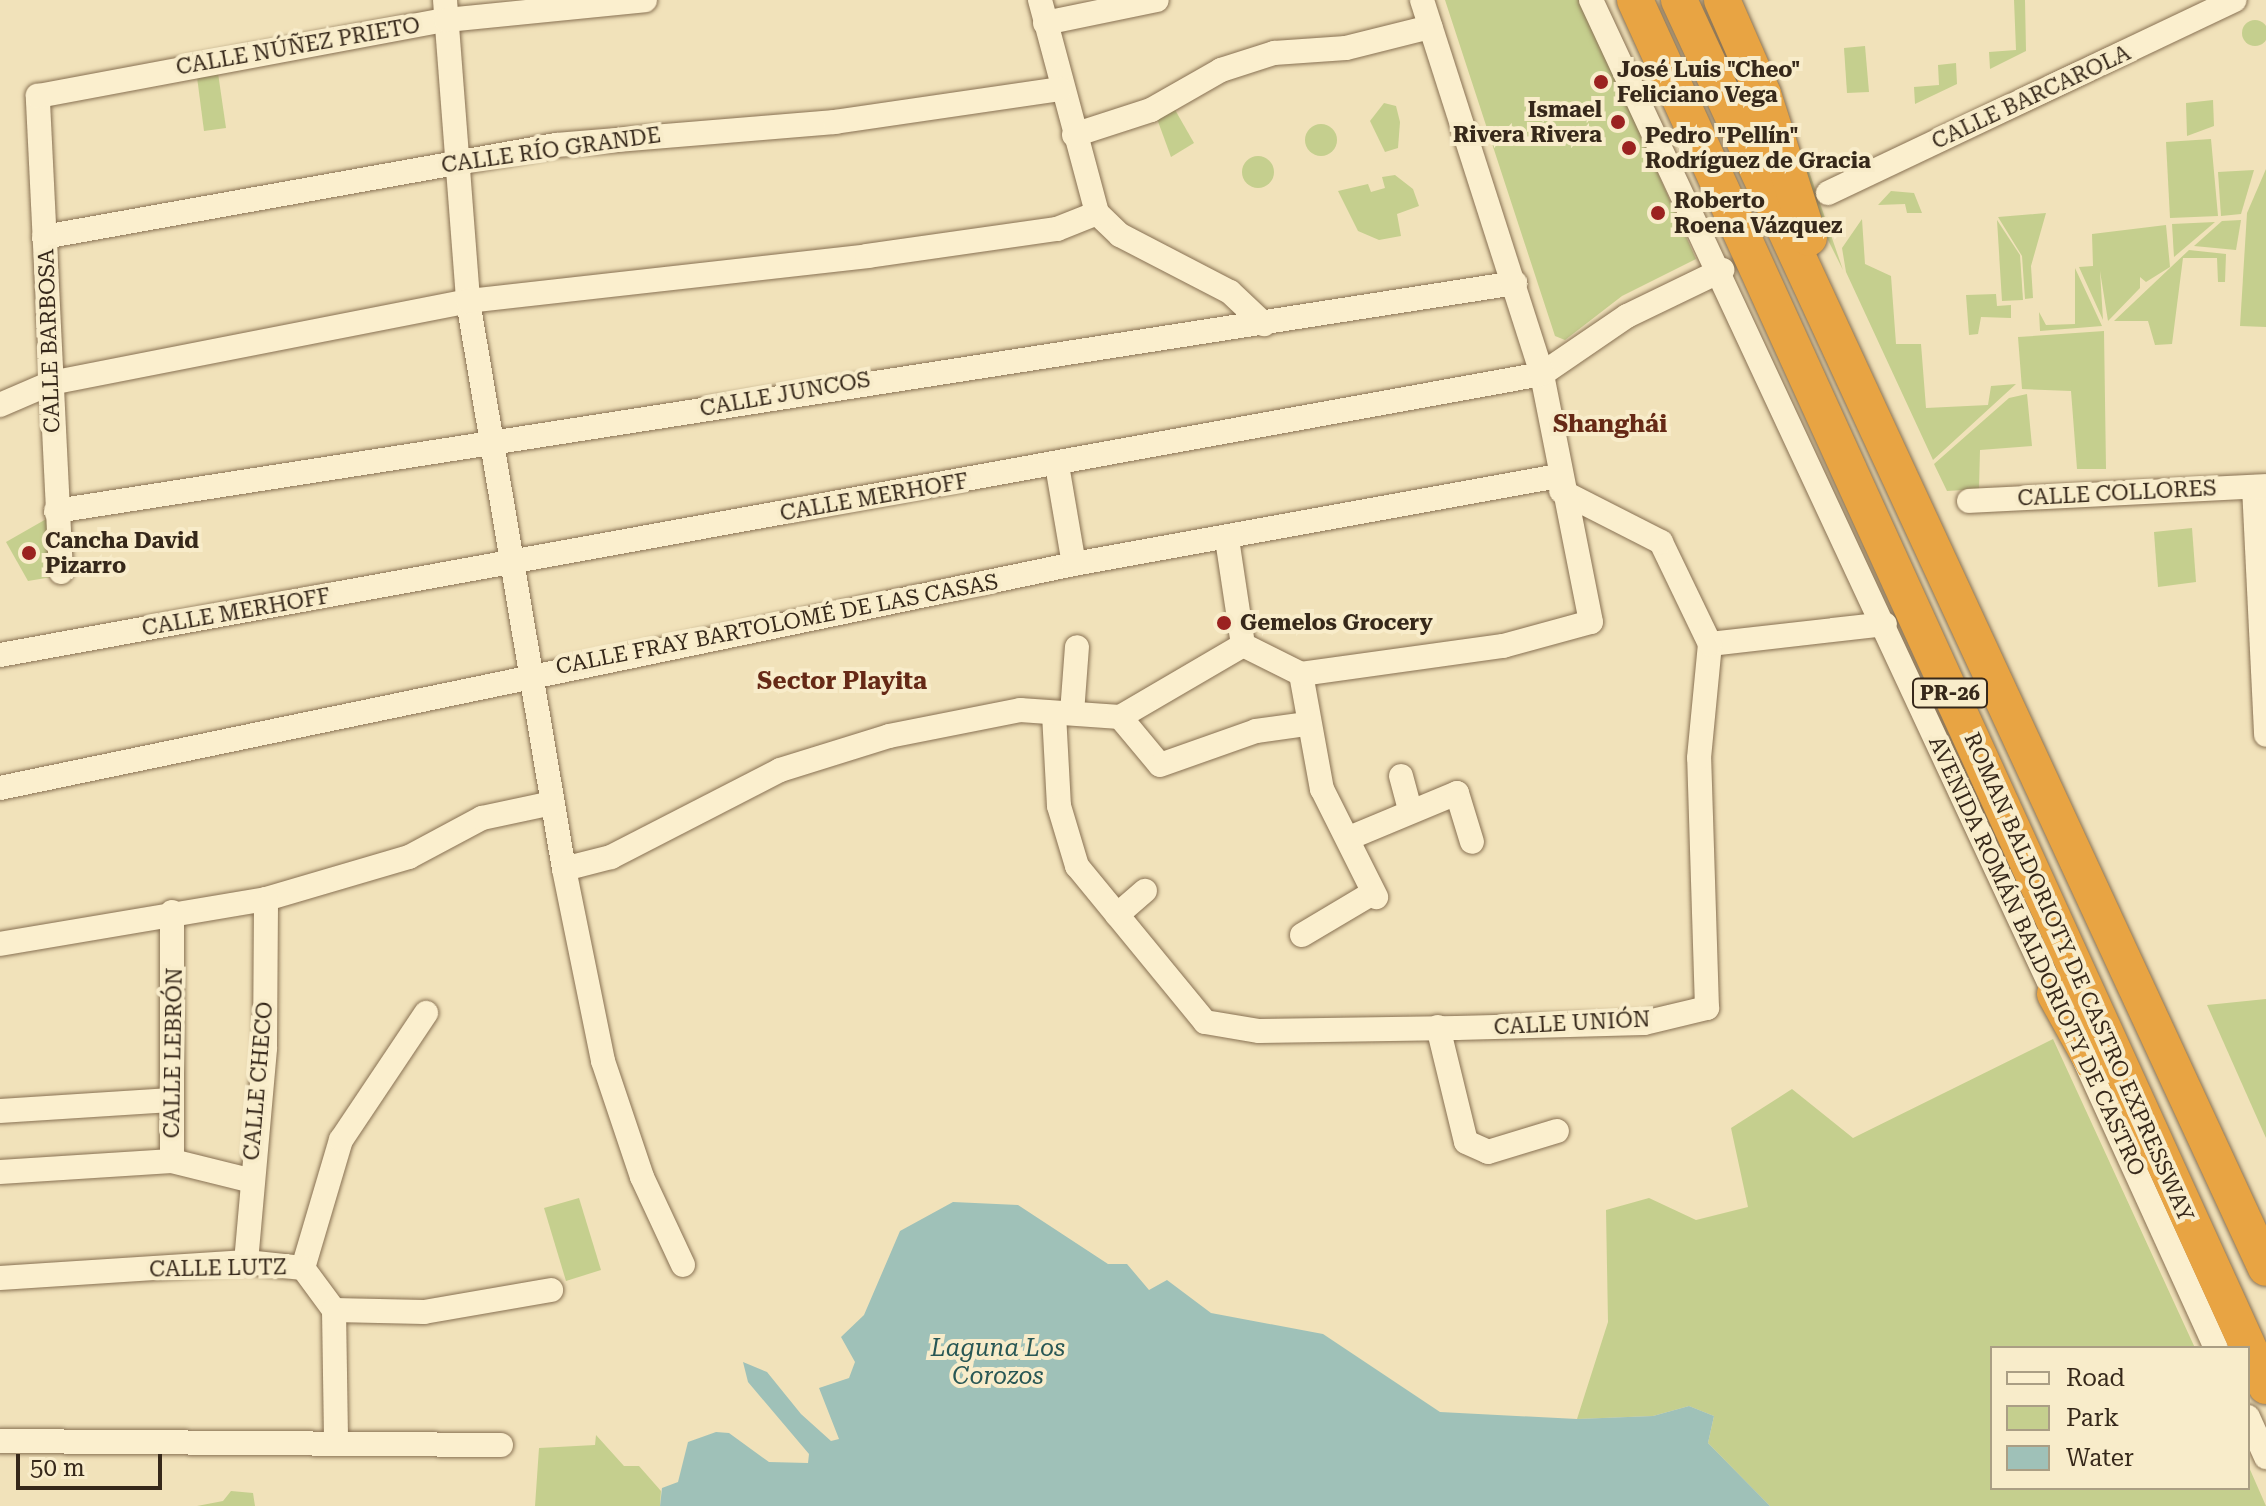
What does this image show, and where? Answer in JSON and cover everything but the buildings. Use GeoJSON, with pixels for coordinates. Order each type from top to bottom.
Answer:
{"type":"FeatureCollection","features":[{"type":"Feature","properties":{"kind":"highway","name":"ROMAN BALDORIOTY DE CASTRO EXPRESSWAY"},"geometry":{"type":"LineString","coordinates":[[1635,0],[2247,1346]]}},
{"type":"Feature","properties":{"kind":"highway","name":"ROMAN BALDORIOTY DE CASTRO EXPRESSWAY"},"geometry":{"type":"LineString","coordinates":[[1679,0],[2266,1268]]}},
{"type":"Feature","properties":{"kind":"highway"},"geometry":{"type":"LineString","coordinates":[[1722,0],[1777,131],[1843,355]]}},
{"type":"Feature","properties":{"kind":"highway"},"geometry":{"type":"LineString","coordinates":[[2055,994],[2247,1346]]}},
{"type":"Feature","properties":{"kind":"highway","name":"ROMAN BALDORIOTY DE CASTRO EXPRESSWAY"},"geometry":{"type":"LineString","coordinates":[[2250,1352],[2266,1386]]}},
{"type":"Feature","properties":{"kind":"street","name":"CALLE NÚÑEZ PRIETO"},"geometry":{"type":"LineString","coordinates":[[43,101],[445,10],[645,0]]}},
{"type":"Feature","properties":{"kind":"street"},"geometry":{"type":"LineString","coordinates":[[1157,0],[1042,12],[1060,89],[1097,213],[1120,235],[1230,292],[1264,324]]}},
{"type":"Feature","properties":{"kind":"street"},"geometry":{"type":"LineString","coordinates":[[1243,645],[1301,674],[1582,628],[1593,610],[1560,484],[1542,374],[1422,0]]}},
{"type":"Feature","properties":{"kind":"street","name":"AVENIDA ROMÁN BALDORIOTY DE CASTRO"},"geometry":{"type":"LineString","coordinates":[[1591,0],[1722,270],[2215,1346]]}},
{"type":"Feature","properties":{"kind":"street","name":"CALLE BARCAROLA"},"geometry":{"type":"LineString","coordinates":[[1828,193],[2234,0]]}},
{"type":"Feature","properties":{"kind":"street"},"geometry":{"type":"LineString","coordinates":[[445,10],[454,163],[468,301],[516,560],[564,869],[607,1073],[683,1265]]}},
{"type":"Feature","properties":{"kind":"street"},"geometry":{"type":"LineString","coordinates":[[1074,135],[1151,110],[1221,70],[1274,53],[1346,48],[1430,27]]}},
{"type":"Feature","properties":{"kind":"street","name":"CALLE RÍO GRANDE"},"geometry":{"type":"LineString","coordinates":[[44,237],[454,163],[624,136],[835,122],[1060,89]]}},
{"type":"Feature","properties":{"kind":"street","name":"CALLE BARBOSA"},"geometry":{"type":"LineString","coordinates":[[43,101],[44,237],[61,572]]}},
{"type":"Feature","properties":{"kind":"street"},"geometry":{"type":"LineString","coordinates":[[0,405],[51,383],[468,301],[867,256],[1057,229],[1097,213]]}},
{"type":"Feature","properties":{"kind":"street","name":"CALLE MERHOFF"},"geometry":{"type":"LineString","coordinates":[[0,655],[1057,465],[1542,374],[1627,316],[1722,270]]}},
{"type":"Feature","properties":{"kind":"street","name":"CALLE JUNCOS"},"geometry":{"type":"LineString","coordinates":[[56,511],[1515,283]]}},
{"type":"Feature","properties":{"kind":"street"},"geometry":{"type":"LineString","coordinates":[[1057,465],[1074,564]]}},
{"type":"Feature","properties":{"kind":"street"},"geometry":{"type":"LineString","coordinates":[[1560,484],[1661,542],[1710,644],[1885,624]]}},
{"type":"Feature","properties":{"kind":"street","name":"CALLE FRAY BARTOLOMÉ DE LAS CASAS"},"geometry":{"type":"LineString","coordinates":[[0,788],[534,673],[1074,564],[1560,484]]}},
{"type":"Feature","properties":{"kind":"street"},"geometry":{"type":"LineString","coordinates":[[2260,486],[2266,735]]}},
{"type":"Feature","properties":{"kind":"street","name":"CALLE COLLORES"},"geometry":{"type":"LineString","coordinates":[[1969,501],[2260,486]]}},
{"type":"Feature","properties":{"kind":"street"},"geometry":{"type":"LineString","coordinates":[[1227,539],[1243,645]]}},
{"type":"Feature","properties":{"kind":"street","name":"CALLE UNIÓN"},"geometry":{"type":"LineString","coordinates":[[1077,647],[1063,713],[1059,806],[1073,851],[1117,915],[1205,1022],[1228,1030],[1644,1023],[1707,1008],[1699,758],[1710,644]]}},
{"type":"Feature","properties":{"kind":"street"},"geometry":{"type":"LineString","coordinates":[[564,869],[611,857],[825,754],[952,722],[1020,710],[1120,717],[1243,645]]}},
{"type":"Feature","properties":{"kind":"street"},"geometry":{"type":"LineString","coordinates":[[1301,674],[1306,724],[1322,789],[1349,838],[1374,895],[1302,935]]}},
{"type":"Feature","properties":{"kind":"street"},"geometry":{"type":"LineString","coordinates":[[1120,717],[1160,765],[1256,731],[1306,724]]}},
{"type":"Feature","properties":{"kind":"street"},"geometry":{"type":"LineString","coordinates":[[1401,776],[1410,809]]}},
{"type":"Feature","properties":{"kind":"street"},"geometry":{"type":"LineString","coordinates":[[1349,838],[1410,809],[1457,793],[1472,842]]}},
{"type":"Feature","properties":{"kind":"street"},"geometry":{"type":"LineString","coordinates":[[0,944],[172,912],[266,899],[409,857],[482,818],[552,803]]}},
{"type":"Feature","properties":{"kind":"street"},"geometry":{"type":"LineString","coordinates":[[1117,915],[1145,891]]}},
{"type":"Feature","properties":{"kind":"street","name":"CALLE CHECO"},"geometry":{"type":"LineString","coordinates":[[246,1262],[249,1180],[265,1048],[266,899]]}},
{"type":"Feature","properties":{"kind":"street","name":"CALLE LEBRÓN"},"geometry":{"type":"LineString","coordinates":[[172,912],[172,1161],[249,1180]]}},
{"type":"Feature","properties":{"kind":"street"},"geometry":{"type":"LineString","coordinates":[[303,1268],[341,1140],[426,1013]]}},
{"type":"Feature","properties":{"kind":"street"},"geometry":{"type":"LineString","coordinates":[[1438,1027],[1466,1142],[1488,1152],[1557,1131]]}},
{"type":"Feature","properties":{"kind":"street"},"geometry":{"type":"LineString","coordinates":[[0,1111],[171,1100]]}},
{"type":"Feature","properties":{"kind":"street"},"geometry":{"type":"LineString","coordinates":[[0,1172],[172,1161]]}},
{"type":"Feature","properties":{"kind":"street","name":"CALLE LUTZ"},"geometry":{"type":"LineString","coordinates":[[0,1278],[246,1262],[303,1268],[334,1310]]}},
{"type":"Feature","properties":{"kind":"street"},"geometry":{"type":"LineString","coordinates":[[336,1439],[334,1310],[424,1312],[551,1290]]}},
{"type":"Feature","properties":{"kind":"street"},"geometry":{"type":"LineString","coordinates":[[2250,1421],[2266,1457]]}},
{"type":"Feature","properties":{"kind":"street"},"geometry":{"type":"LineString","coordinates":[[0,1441],[336,1439],[501,1445]]}},
{"type":"Feature","properties":{"kind":"green space"},"geometry":{"type":"Polygon","coordinates":[[[1445,0],[1581,0],[1696,259],[1622,296],[1565,340],[1555,336],[1445,0]]]}},
{"type":"Feature","properties":{"kind":"green space"},"geometry":{"type":"Polygon","coordinates":[[[2014,0],[2025,0],[2026,51],[1990,69],[1989,52],[2016,50],[2014,0]]]}},
{"type":"Feature","properties":{"kind":"green space"},"geometry":{"type":"Polygon","coordinates":[[[2255,20],[2264,24],[2267,38],[2264,42],[2255,46],[2246,42],[2242,33],[2246,24],[2255,20]]]}},
{"type":"Feature","properties":{"kind":"green space"},"geometry":{"type":"Polygon","coordinates":[[[1865,46],[1869,92],[1847,93],[1844,48],[1865,46]]]}},
{"type":"Feature","properties":{"kind":"green space"},"geometry":{"type":"Polygon","coordinates":[[[1956,63],[1957,84],[1915,104],[1914,87],[1939,85],[1938,65],[1956,63]]]}},
{"type":"Feature","properties":{"kind":"green space"},"geometry":{"type":"Polygon","coordinates":[[[1761,66],[1804,157],[1843,270],[1823,230],[1761,66]]]}},
{"type":"Feature","properties":{"kind":"green space"},"geometry":{"type":"Polygon","coordinates":[[[218,73],[226,128],[204,131],[197,77],[218,73]]]}},
{"type":"Feature","properties":{"kind":"green space"},"geometry":{"type":"Polygon","coordinates":[[[2213,100],[2214,126],[2187,136],[2186,103],[2213,100]]]}},
{"type":"Feature","properties":{"kind":"green space"},"geometry":{"type":"Polygon","coordinates":[[[1384,103],[1396,106],[1400,122],[1398,148],[1385,152],[1370,121],[1384,103]]]}},
{"type":"Feature","properties":{"kind":"green space"},"geometry":{"type":"Polygon","coordinates":[[[1174,108],[1194,143],[1171,157],[1156,116],[1174,108]]]}},
{"type":"Feature","properties":{"kind":"green space"},"geometry":{"type":"Polygon","coordinates":[[[1321,124],[1332,129],[1337,140],[1332,151],[1321,156],[1310,151],[1305,140],[1310,129],[1321,124]]]}},
{"type":"Feature","properties":{"kind":"green space"},"geometry":{"type":"Polygon","coordinates":[[[2211,139],[2218,216],[2170,218],[2166,142],[2211,139]]]}},
{"type":"Feature","properties":{"kind":"green space"},"geometry":{"type":"Polygon","coordinates":[[[1258,156],[1270,160],[1274,172],[1270,184],[1258,188],[1246,184],[1242,172],[1246,160],[1258,156]]]}},
{"type":"Feature","properties":{"kind":"green space"},"geometry":{"type":"Polygon","coordinates":[[[2266,169],[2266,327],[2240,326],[2247,213],[2266,169]]]}},
{"type":"Feature","properties":{"kind":"green space"},"geometry":{"type":"Polygon","coordinates":[[[2254,170],[2241,214],[2221,216],[2218,172],[2254,170]]]}},
{"type":"Feature","properties":{"kind":"green space"},"geometry":{"type":"Polygon","coordinates":[[[1395,175],[1413,189],[1419,206],[1397,214],[1401,236],[1379,240],[1358,231],[1338,191],[1368,184],[1371,192],[1385,188],[1382,177],[1395,175]]]}},
{"type":"Feature","properties":{"kind":"green space"},"geometry":{"type":"Polygon","coordinates":[[[1891,191],[1914,193],[1922,213],[1907,213],[1905,204],[1878,205],[1891,191]]]}},
{"type":"Feature","properties":{"kind":"green space"},"geometry":{"type":"Polygon","coordinates":[[[2046,213],[2031,266],[2033,298],[2025,299],[2022,256],[1998,217],[2046,213]]]}},
{"type":"Feature","properties":{"kind":"green space"},"geometry":{"type":"Polygon","coordinates":[[[1862,219],[1865,264],[1891,276],[1896,344],[1921,344],[1926,408],[1988,405],[1991,386],[2016,384],[1933,460],[1846,272],[1842,248],[1862,219]]]}},
{"type":"Feature","properties":{"kind":"green space"},"geometry":{"type":"Polygon","coordinates":[[[1997,220],[2020,255],[2023,300],[2002,301],[1997,220]]]}},
{"type":"Feature","properties":{"kind":"green space"},"geometry":{"type":"Polygon","coordinates":[[[2241,220],[2236,250],[2194,246],[2222,221],[2241,220]]]}},
{"type":"Feature","properties":{"kind":"green space"},"geometry":{"type":"Polygon","coordinates":[[[2215,222],[2174,257],[2172,224],[2215,222]]]}},
{"type":"Feature","properties":{"kind":"green space"},"geometry":{"type":"Polygon","coordinates":[[[2166,225],[2170,267],[2146,282],[2140,277],[2140,288],[2108,321],[2100,271],[2103,320],[2079,267],[2093,266],[2092,234],[2166,225]]]}},
{"type":"Feature","properties":{"kind":"green space"},"geometry":{"type":"Polygon","coordinates":[[[2189,250],[2226,254],[2225,282],[2218,282],[2217,258],[2183,258],[2172,344],[2155,345],[2148,321],[2114,321],[2189,250]]]}},
{"type":"Feature","properties":{"kind":"green space"},"geometry":{"type":"Polygon","coordinates":[[[2075,268],[2102,326],[2040,331],[2039,312],[2046,325],[2075,324],[2075,268]]]}},
{"type":"Feature","properties":{"kind":"green space"},"geometry":{"type":"Polygon","coordinates":[[[1996,294],[1997,306],[2011,305],[2011,318],[1981,317],[1978,334],[1969,335],[1966,295],[1996,294]]]}},
{"type":"Feature","properties":{"kind":"green space"},"geometry":{"type":"Polygon","coordinates":[[[2104,331],[2106,469],[2077,469],[2071,391],[2022,389],[2018,337],[2104,331]]]}},
{"type":"Feature","properties":{"kind":"green space"},"geometry":{"type":"Polygon","coordinates":[[[2027,394],[2032,446],[1980,450],[1979,489],[1947,491],[1934,464],[2009,398],[2027,394]]]}},
{"type":"Feature","properties":{"kind":"green space"},"geometry":{"type":"Polygon","coordinates":[[[48,518],[52,577],[28,581],[6,542],[48,518]]]}},
{"type":"Feature","properties":{"kind":"green space"},"geometry":{"type":"Polygon","coordinates":[[[2192,528],[2196,582],[2158,587],[2154,532],[2192,528]]]}},
{"type":"Feature","properties":{"kind":"green space"},"geometry":{"type":"Polygon","coordinates":[[[2266,999],[2266,1138],[2207,1005],[2266,999]]]}},
{"type":"Feature","properties":{"kind":"green space"},"geometry":{"type":"Polygon","coordinates":[[[2053,1039],[2194,1346],[1990,1346],[1990,1490],[2250,1490],[2250,1470],[2266,1506],[1770,1506],[1708,1443],[1714,1416],[1689,1406],[1653,1416],[1577,1419],[1608,1322],[1606,1210],[1649,1198],[1696,1220],[1748,1207],[1731,1128],[1792,1089],[1853,1138],[2053,1039]]]}},
{"type":"Feature","properties":{"kind":"green space"},"geometry":{"type":"Polygon","coordinates":[[[579,1198],[601,1270],[566,1281],[544,1208],[579,1198]]]}},
{"type":"Feature","properties":{"kind":"green space"},"geometry":{"type":"Polygon","coordinates":[[[596,1435],[624,1466],[639,1466],[661,1491],[660,1506],[535,1506],[539,1448],[595,1445],[596,1435]]]}},
{"type":"Feature","properties":{"kind":"green space"},"geometry":{"type":"Polygon","coordinates":[[[231,1491],[253,1493],[255,1506],[197,1506],[223,1501],[231,1491]]]}},
{"type":"Feature","properties":{"kind":"water","name":"Laguna Los Corozos"},"geometry":{"type":"Polygon","coordinates":[[[953,1202],[1018,1205],[1108,1264],[1127,1264],[1149,1290],[1167,1280],[1211,1313],[1323,1334],[1440,1412],[1577,1419],[1653,1416],[1689,1406],[1714,1416],[1708,1443],[1770,1506],[660,1506],[662,1488],[678,1482],[688,1442],[716,1432],[729,1433],[769,1462],[808,1463],[809,1454],[748,1382],[743,1362],[767,1372],[801,1414],[831,1441],[839,1439],[819,1388],[849,1378],[855,1362],[841,1337],[864,1315],[900,1231],[953,1202]]]}},
{"type":"Feature","properties":{"kind":"place","name":"José Luis \"Cheo\" Feliciano Vega"},"geometry":{"type":"Point","coordinates":[1601,82]}},
{"type":"Feature","properties":{"kind":"place","name":"Ismael Rivera Rivera"},"geometry":{"type":"Point","coordinates":[1618,122]}},
{"type":"Feature","properties":{"kind":"place","name":"Pedro \"Pellín\" Rodríguez de Gracia"},"geometry":{"type":"Point","coordinates":[1629,148]}},
{"type":"Feature","properties":{"kind":"place","name":"Roberto Roena Vázquez"},"geometry":{"type":"Point","coordinates":[1658,213]}},
{"type":"Feature","properties":{"kind":"place","name":"Cancha David Pizarro"},"geometry":{"type":"Point","coordinates":[29,553]}},
{"type":"Feature","properties":{"kind":"place","name":"Gemelos Grocery"},"geometry":{"type":"Point","coordinates":[1224,623]}},
{"type":"Feature","properties":{"kind":"district","name":"Shanghái"},"geometry":{"type":"Point","coordinates":[1610,425]}},
{"type":"Feature","properties":{"kind":"district","name":"Sector Playita"},"geometry":{"type":"Point","coordinates":[842,682]}}]}
